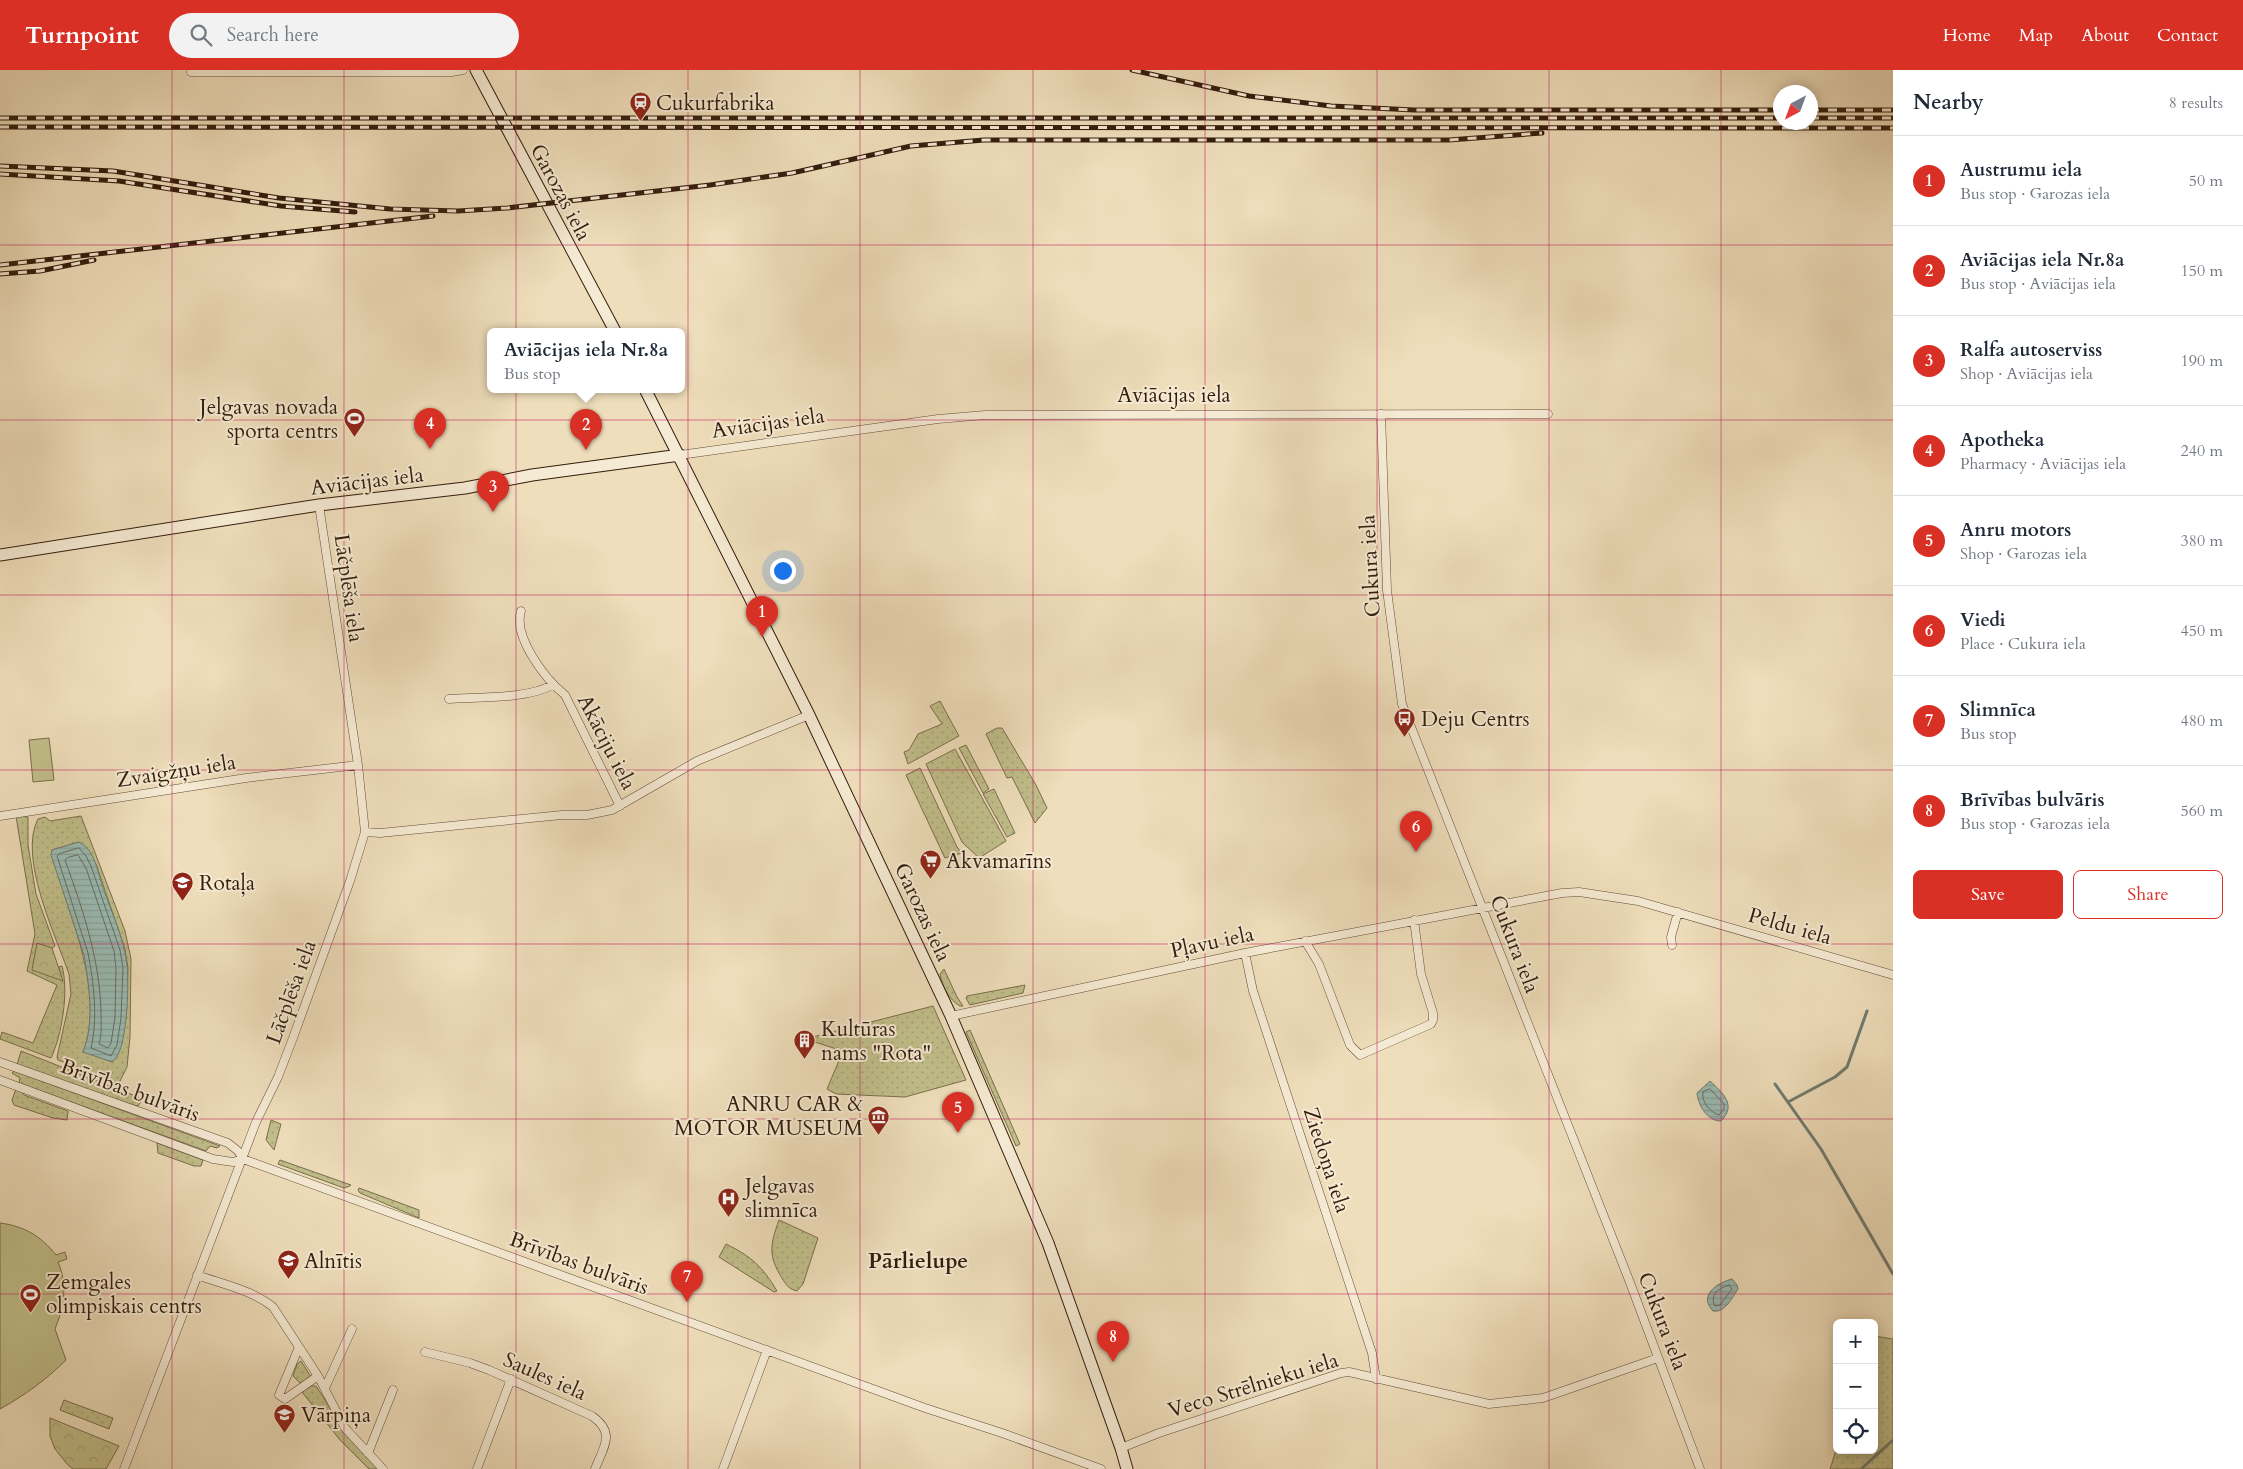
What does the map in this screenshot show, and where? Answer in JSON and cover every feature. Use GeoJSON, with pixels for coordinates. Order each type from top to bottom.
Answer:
{"type":"FeatureCollection","features":[{"type":"Feature","properties":{"kind":"main road","name":"Garozas iela"},"geometry":{"type":"LineString","coordinates":[[476,70],[613,328]]}},
{"type":"Feature","properties":{"kind":"main road","name":"Garozas iela"},"geometry":{"type":"LineString","coordinates":[[647,393],[680,454],[809,715],[951,1016],[1048,1243],[1127,1469]]}},
{"type":"Feature","properties":{"kind":"main road","name":"Aviācijas iela"},"geometry":{"type":"LineString","coordinates":[[0,555],[320,505],[465,488],[532,475],[680,454]]}},
{"type":"Feature","properties":{"kind":"street"},"geometry":{"type":"LineString","coordinates":[[191,72],[452,72],[463,70]]}},
{"type":"Feature","properties":{"kind":"street","name":"Cukura iela"},"geometry":{"type":"LineString","coordinates":[[1381,414],[1387,590],[1402,704],[1700,1469]]}},
{"type":"Feature","properties":{"kind":"street","name":"Aviācijas iela"},"geometry":{"type":"LineString","coordinates":[[680,454],[938,419],[985,415],[1548,414]]}},
{"type":"Feature","properties":{"kind":"street","name":"Lāčplēša iela"},"geometry":{"type":"LineString","coordinates":[[124,1469],[256,1122],[278,1077],[293,1038],[350,881],[365,832],[358,765],[320,505]]}},
{"type":"Feature","properties":{"kind":"street"},"geometry":{"type":"LineString","coordinates":[[521,611],[518,620],[523,637],[552,685]]}},
{"type":"Feature","properties":{"kind":"street","name":"Akāciju iela"},"geometry":{"type":"LineString","coordinates":[[449,699],[527,694],[543,691],[552,685],[565,696],[620,806]]}},
{"type":"Feature","properties":{"kind":"street"},"geometry":{"type":"LineString","coordinates":[[365,832],[380,833],[562,815],[587,815],[612,810],[697,761],[809,715]]}},
{"type":"Feature","properties":{"kind":"street","name":"Zvaigžņu iela"},"geometry":{"type":"LineString","coordinates":[[0,816],[246,778],[358,765]]}},
{"type":"Feature","properties":{"kind":"street","name":"Peldu iela"},"geometry":{"type":"LineString","coordinates":[[1482,907],[1544,895],[1579,892],[1638,901],[1893,975]]}},
{"type":"Feature","properties":{"kind":"street","name":"Pļavu iela"},"geometry":{"type":"LineString","coordinates":[[951,1016],[1245,953],[1482,907]]}},
{"type":"Feature","properties":{"kind":"street"},"geometry":{"type":"LineString","coordinates":[[1672,945],[1671,937],[1678,912]]}},
{"type":"Feature","properties":{"kind":"street"},"geometry":{"type":"LineString","coordinates":[[1305,941],[1320,964],[1350,1045],[1360,1055],[1431,1024],[1433,1020],[1433,1013],[1421,974],[1414,920]]}},
{"type":"Feature","properties":{"kind":"street","name":"Ziedoņa iela"},"geometry":{"type":"LineString","coordinates":[[1245,953],[1253,991],[1372,1353],[1376,1379]]}},
{"type":"Feature","properties":{"kind":"street","name":"Brīvības bulvāris"},"geometry":{"type":"LineString","coordinates":[[0,1062],[228,1143],[238,1150],[243,1159]]}},
{"type":"Feature","properties":{"kind":"street","name":"Brīvības bulvāris"},"geometry":{"type":"LineString","coordinates":[[0,1080],[213,1159],[233,1162],[243,1159],[926,1408],[1002,1432],[1101,1469]]}},
{"type":"Feature","properties":{"kind":"street"},"geometry":{"type":"LineString","coordinates":[[197,1275],[264,1300],[281,1318],[318,1376],[345,1428],[383,1469]]}},
{"type":"Feature","properties":{"kind":"street"},"geometry":{"type":"LineString","coordinates":[[324,1388],[352,1329]]}},
{"type":"Feature","properties":{"kind":"street"},"geometry":{"type":"LineString","coordinates":[[299,1347],[279,1395],[285,1399],[318,1376]]}},
{"type":"Feature","properties":{"kind":"street"},"geometry":{"type":"LineString","coordinates":[[722,1469],[767,1350]]}},
{"type":"Feature","properties":{"kind":"street","name":"Saules iela"},"geometry":{"type":"LineString","coordinates":[[425,1352],[470,1363],[548,1395],[592,1416],[603,1424],[606,1429],[606,1437],[595,1469]]}},
{"type":"Feature","properties":{"kind":"street","name":"Veco Strēlnieku iela"},"geometry":{"type":"LineString","coordinates":[[1121,1448],[1159,1432],[1219,1414],[1333,1375],[1349,1372],[1489,1404],[1517,1402],[1559,1394],[1658,1358]]}},
{"type":"Feature","properties":{"kind":"street"},"geometry":{"type":"LineString","coordinates":[[477,1469],[510,1380]]}},
{"type":"Feature","properties":{"kind":"street"},"geometry":{"type":"LineString","coordinates":[[368,1453],[393,1390]]}},
{"type":"Feature","properties":{"kind":"green space"},"geometry":{"type":"Polygon","coordinates":[[[940,701],[959,736],[908,764],[904,752],[909,750],[918,734],[942,724],[930,706],[940,701]]]}},
{"type":"Feature","properties":{"kind":"green space"},"geometry":{"type":"Polygon","coordinates":[[[997,728],[1002,728],[1036,785],[1047,808],[1035,823],[1012,777],[1007,778],[986,734],[997,728]]]}},
{"type":"Feature","properties":{"kind":"green space"},"geometry":{"type":"Polygon","coordinates":[[[49,738],[54,780],[33,782],[29,740],[49,738]]]}},
{"type":"Feature","properties":{"kind":"green space"},"geometry":{"type":"Polygon","coordinates":[[[966,745],[989,789],[983,793],[959,748],[966,745]]]}},
{"type":"Feature","properties":{"kind":"green space"},"geometry":{"type":"Polygon","coordinates":[[[955,749],[1006,841],[979,858],[962,842],[926,764],[955,749]]]}},
{"type":"Feature","properties":{"kind":"green space"},"geometry":{"type":"Polygon","coordinates":[[[920,768],[957,847],[962,853],[945,858],[906,775],[920,768]]]}},
{"type":"Feature","properties":{"kind":"green space"},"geometry":{"type":"Polygon","coordinates":[[[994,789],[1015,833],[1007,837],[983,794],[994,789]]]}},
{"type":"Feature","properties":{"kind":"green space"},"geometry":{"type":"Polygon","coordinates":[[[16,816],[28,817],[28,845],[36,894],[55,946],[52,948],[37,944],[62,981],[59,967],[62,966],[64,976],[63,1013],[51,1058],[0,1039],[2,1032],[33,1043],[57,985],[27,971],[35,934],[16,816]]]}},
{"type":"Feature","properties":{"kind":"green space"},"geometry":{"type":"Polygon","coordinates":[[[81,816],[125,931],[131,959],[130,1037],[127,1067],[118,1085],[94,1073],[58,1060],[57,1057],[71,994],[69,974],[41,896],[32,854],[33,835],[38,819],[45,817],[50,821],[81,816]],[[79,842],[52,850],[82,951],[87,977],[90,1003],[89,1028],[83,1052],[126,1019],[128,968],[125,949],[96,864],[79,842]]]}},
{"type":"Feature","properties":{"kind":"green space"},"geometry":{"type":"Polygon","coordinates":[[[37,943],[52,948],[63,981],[32,970],[37,943]]]}},
{"type":"Feature","properties":{"kind":"green space"},"geometry":{"type":"Polygon","coordinates":[[[944,969],[963,1006],[960,1006],[953,1000],[944,988],[940,974],[944,969]]]}},
{"type":"Feature","properties":{"kind":"green space"},"geometry":{"type":"Polygon","coordinates":[[[1025,985],[1023,993],[970,1005],[966,998],[967,996],[1025,985]]]}},
{"type":"Feature","properties":{"kind":"green space"},"geometry":{"type":"Polygon","coordinates":[[[933,1006],[966,1080],[905,1097],[836,1094],[827,1089],[843,1051],[805,1039],[933,1006]]]}},
{"type":"Feature","properties":{"kind":"green space"},"geometry":{"type":"Polygon","coordinates":[[[970,1030],[1020,1144],[1016,1146],[966,1032],[970,1030]]]}},
{"type":"Feature","properties":{"kind":"green space"},"geometry":{"type":"Polygon","coordinates":[[[21,1051],[143,1099],[138,1106],[133,1105],[17,1065],[21,1051]]]}},
{"type":"Feature","properties":{"kind":"green space"},"geometry":{"type":"Polygon","coordinates":[[[14,1071],[220,1146],[217,1148],[210,1146],[206,1151],[19,1083],[20,1078],[12,1073],[14,1071]]]}},
{"type":"Feature","properties":{"kind":"green space"},"geometry":{"type":"Polygon","coordinates":[[[16,1089],[21,1090],[24,1095],[68,1111],[67,1120],[53,1118],[14,1105],[12,1100],[16,1089]]]}},
{"type":"Feature","properties":{"kind":"green space"},"geometry":{"type":"Polygon","coordinates":[[[271,1120],[281,1124],[274,1150],[266,1140],[271,1120]]]}},
{"type":"Feature","properties":{"kind":"green space"},"geometry":{"type":"Polygon","coordinates":[[[157,1143],[203,1160],[201,1166],[194,1166],[158,1153],[157,1143]]]}},
{"type":"Feature","properties":{"kind":"green space"},"geometry":{"type":"Polygon","coordinates":[[[280,1160],[351,1185],[344,1188],[278,1164],[280,1160]]]}},
{"type":"Feature","properties":{"kind":"green space"},"geometry":{"type":"Polygon","coordinates":[[[359,1188],[419,1210],[419,1218],[360,1193],[359,1188]]]}},
{"type":"Feature","properties":{"kind":"green space"},"geometry":{"type":"Polygon","coordinates":[[[779,1220],[818,1238],[803,1284],[797,1291],[785,1283],[774,1263],[772,1244],[779,1220]]]}},
{"type":"Feature","properties":{"kind":"green space","name":"Zemgales olimpiskais centrs"},"geometry":{"type":"Polygon","coordinates":[[[0,1223],[24,1229],[38,1237],[56,1255],[65,1252],[67,1259],[58,1262],[63,1279],[64,1296],[55,1329],[66,1360],[35,1387],[0,1409],[0,1223]]]}},
{"type":"Feature","properties":{"kind":"green space"},"geometry":{"type":"Polygon","coordinates":[[[726,1244],[756,1263],[777,1291],[774,1292],[719,1257],[726,1244]]]}},
{"type":"Feature","properties":{"kind":"green space"},"geometry":{"type":"Polygon","coordinates":[[[1878,1337],[1893,1339],[1893,1469],[1830,1469],[1835,1454],[1878,1454],[1878,1337]]]}},
{"type":"Feature","properties":{"kind":"green space"},"geometry":{"type":"Polygon","coordinates":[[[301,1361],[311,1377],[300,1383],[293,1376],[297,1364],[301,1361]]]}},
{"type":"Feature","properties":{"kind":"green space"},"geometry":{"type":"Polygon","coordinates":[[[311,1386],[316,1386],[346,1433],[379,1469],[369,1469],[340,1440],[302,1392],[311,1386]]]}},
{"type":"Feature","properties":{"kind":"green space"},"geometry":{"type":"Polygon","coordinates":[[[64,1400],[113,1418],[109,1429],[60,1410],[64,1400]]]}},
{"type":"Feature","properties":{"kind":"green space"},"geometry":{"type":"Polygon","coordinates":[[[50,1418],[119,1446],[106,1469],[73,1469],[67,1464],[55,1449],[50,1436],[50,1418]]]}},
{"type":"Feature","properties":{"kind":"water"},"geometry":{"type":"Polygon","coordinates":[[[79,842],[88,849],[94,861],[120,936],[127,965],[128,986],[124,1032],[117,1056],[112,1062],[83,1052],[87,1040],[90,1016],[84,955],[51,855],[52,850],[79,842]]]}},
{"type":"Feature","properties":{"kind":"water"},"geometry":{"type":"Polygon","coordinates":[[[1710,1081],[1723,1095],[1728,1104],[1726,1115],[1721,1121],[1711,1118],[1704,1112],[1698,1098],[1697,1093],[1710,1081]]]}},
{"type":"Feature","properties":{"kind":"water"},"geometry":{"type":"Polygon","coordinates":[[[1732,1279],[1738,1289],[1725,1307],[1721,1310],[1713,1311],[1709,1305],[1708,1295],[1711,1290],[1721,1283],[1732,1279]]]}},
{"type":"Feature","properties":{"kind":"waterway"},"geometry":{"type":"LineString","coordinates":[[1788,1102],[1835,1077],[1847,1067],[1867,1011]]}},
{"type":"Feature","properties":{"kind":"waterway"},"geometry":{"type":"LineString","coordinates":[[1775,1084],[1821,1149],[1893,1274]]}},
{"type":"Feature","properties":{"kind":"waterway"},"geometry":{"type":"LineString","coordinates":[[1861,1469],[1893,1440]]}},
{"type":"Feature","properties":{"kind":"railway"},"geometry":{"type":"LineString","coordinates":[[1132,70],[1249,96],[1331,106],[1414,110],[1773,110]]}},
{"type":"Feature","properties":{"kind":"railway"},"geometry":{"type":"LineString","coordinates":[[1818,110],[1893,110]]}},
{"type":"Feature","properties":{"kind":"railway"},"geometry":{"type":"LineString","coordinates":[[0,118],[1773,118]]}},
{"type":"Feature","properties":{"kind":"railway"},"geometry":{"type":"LineString","coordinates":[[1818,118],[1893,118]]}},
{"type":"Feature","properties":{"kind":"railway"},"geometry":{"type":"LineString","coordinates":[[0,127],[1893,128]]}},
{"type":"Feature","properties":{"kind":"railway"},"geometry":{"type":"LineString","coordinates":[[0,166],[113,171],[279,198],[390,209],[458,211],[507,208],[710,185],[792,173],[911,146],[984,140],[1449,140],[1542,133]]}},
{"type":"Feature","properties":{"kind":"railway"},"geometry":{"type":"LineString","coordinates":[[0,174],[119,181],[281,206],[355,212]]}},
{"type":"Feature","properties":{"kind":"railway"},"geometry":{"type":"LineString","coordinates":[[0,265],[433,216]]}},
{"type":"Feature","properties":{"kind":"railway"},"geometry":{"type":"LineString","coordinates":[[0,274],[40,271],[94,260]]}},
{"type":"Feature","properties":{"kind":"place","name":"Cukurfabrika"},"geometry":{"type":"Point","coordinates":[640,122]}},
{"type":"Feature","properties":{"kind":"place","name":"Jelgavas novada sporta centrs"},"geometry":{"type":"Point","coordinates":[354,438]}},
{"type":"Feature","properties":{"kind":"place","name":"Apotheka"},"geometry":{"type":"Point","coordinates":[430,449]}},
{"type":"Feature","properties":{"kind":"place","name":"Aviācijas iela Nr.8a"},"geometry":{"type":"Point","coordinates":[586,450]}},
{"type":"Feature","properties":{"kind":"place","name":"Ralfa autoserviss"},"geometry":{"type":"Point","coordinates":[493,512]}},
{"type":"Feature","properties":{"kind":"place","name":"Austrumu iela"},"geometry":{"type":"Point","coordinates":[762,637]}},
{"type":"Feature","properties":{"kind":"place","name":"Deju Centrs"},"geometry":{"type":"Point","coordinates":[1405,738]}},
{"type":"Feature","properties":{"kind":"place","name":"Viedi"},"geometry":{"type":"Point","coordinates":[1416,852]}},
{"type":"Feature","properties":{"kind":"place","name":"Akvamarīns"},"geometry":{"type":"Point","coordinates":[930,880]}},
{"type":"Feature","properties":{"kind":"place","name":"Rotaļa"},"geometry":{"type":"Point","coordinates":[183,902]}},
{"type":"Feature","properties":{"kind":"place","name":"Kultūras nams \"Rota\""},"geometry":{"type":"Point","coordinates":[805,1060]}},
{"type":"Feature","properties":{"kind":"place","name":"Anru motors"},"geometry":{"type":"Point","coordinates":[958,1133]}},
{"type":"Feature","properties":{"kind":"place","name":"ANRU CAR & MOTOR MUSEUM"},"geometry":{"type":"Point","coordinates":[879,1135]}},
{"type":"Feature","properties":{"kind":"place","name":"Jelgavas slimnīca"},"geometry":{"type":"Point","coordinates":[729,1217]}},
{"type":"Feature","properties":{"kind":"place","name":"Alnītis"},"geometry":{"type":"Point","coordinates":[288,1280]}},
{"type":"Feature","properties":{"kind":"place","name":"Slimnīca"},"geometry":{"type":"Point","coordinates":[687,1302]}},
{"type":"Feature","properties":{"kind":"place","name":"Zemgales olimpiskais centrs"},"geometry":{"type":"Point","coordinates":[30,1313]}},
{"type":"Feature","properties":{"kind":"place","name":"Brīvības bulvāris"},"geometry":{"type":"Point","coordinates":[1113,1362]}},
{"type":"Feature","properties":{"kind":"place","name":"Vārpiņa"},"geometry":{"type":"Point","coordinates":[285,1434]}},
{"type":"Feature","properties":{"kind":"district","name":"Pārlielupe"},"geometry":{"type":"Point","coordinates":[918,1260]}}]}
